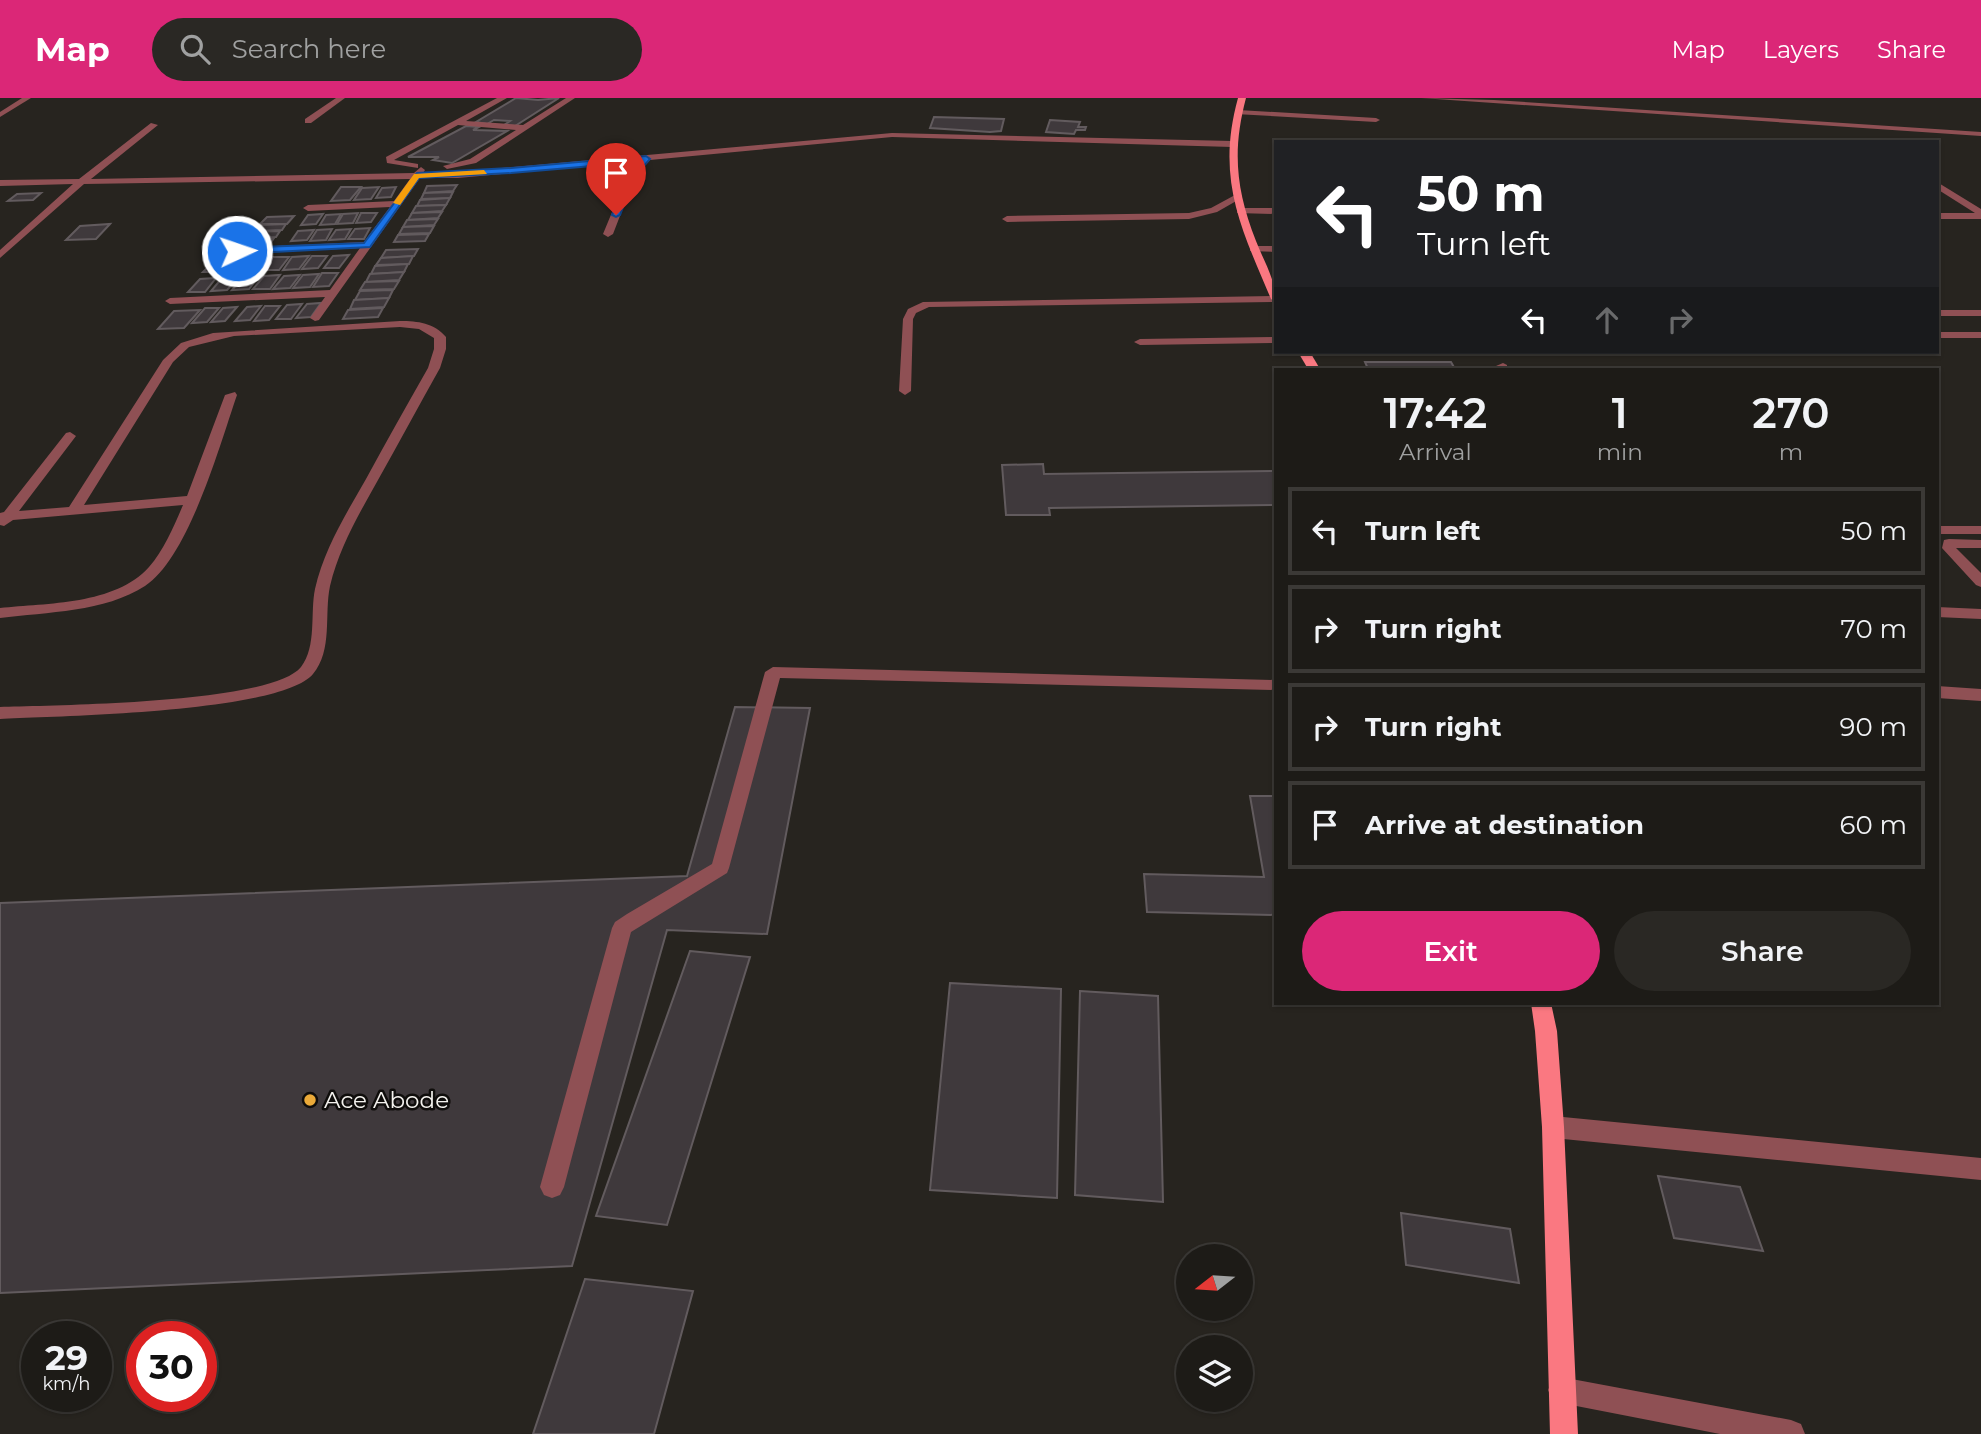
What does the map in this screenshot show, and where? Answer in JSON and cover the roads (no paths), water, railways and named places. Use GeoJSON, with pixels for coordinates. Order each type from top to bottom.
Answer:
{"type":"FeatureCollection","features":[{"type":"Feature","properties":{"kind":"main road"},"geometry":{"type":"LineString","coordinates":[[1242,98],[1232,144],[1231,171],[1240,211],[1274,294]]}},
{"type":"Feature","properties":{"kind":"main road"},"geometry":{"type":"LineString","coordinates":[[1541,1005],[1546,1031],[1553,1126],[1560,1390],[1564,1434]]}},
{"type":"Feature","properties":{"kind":"street"},"geometry":{"type":"LineString","coordinates":[[1,115],[27,98]]}},
{"type":"Feature","properties":{"kind":"street"},"geometry":{"type":"LineString","coordinates":[[308,121],[341,98]]}},
{"type":"Feature","properties":{"kind":"street"},"geometry":{"type":"LineString","coordinates":[[503,98],[389,159],[391,163],[420,171],[473,161],[571,98]]}},
{"type":"Feature","properties":{"kind":"street"},"geometry":{"type":"LineString","coordinates":[[1425,98],[1536,103],[1686,117],[1981,134]]}},
{"type":"Feature","properties":{"kind":"street"},"geometry":{"type":"LineString","coordinates":[[1238,112],[1376,120]]}},
{"type":"Feature","properties":{"kind":"street"},"geometry":{"type":"LineString","coordinates":[[456,123],[525,128]]}},
{"type":"Feature","properties":{"kind":"street"},"geometry":{"type":"LineString","coordinates":[[0,255],[81,182],[154,125]]}},
{"type":"Feature","properties":{"kind":"street"},"geometry":{"type":"LineString","coordinates":[[1854,127],[1864,134]]}},
{"type":"Feature","properties":{"kind":"street"},"geometry":{"type":"LineString","coordinates":[[0,183],[420,171],[498,172],[904,135],[1232,144]]}},
{"type":"Feature","properties":{"kind":"street"},"geometry":{"type":"LineString","coordinates":[[608,234],[631,176],[646,159]]}},
{"type":"Feature","properties":{"kind":"street"},"geometry":{"type":"LineString","coordinates":[[315,318],[420,171]]}},
{"type":"Feature","properties":{"kind":"street"},"geometry":{"type":"LineString","coordinates":[[1939,185],[1981,215]]}},
{"type":"Feature","properties":{"kind":"street"},"geometry":{"type":"LineString","coordinates":[[1007,219],[1189,216],[1211,213],[1224,208],[1236,198]]}},
{"type":"Feature","properties":{"kind":"street"},"geometry":{"type":"LineString","coordinates":[[308,208],[396,204]]}},
{"type":"Feature","properties":{"kind":"street"},"geometry":{"type":"LineString","coordinates":[[1240,211],[1274,211]]}},
{"type":"Feature","properties":{"kind":"street"},"geometry":{"type":"LineString","coordinates":[[1939,216],[1981,215]]}},
{"type":"Feature","properties":{"kind":"street"},"geometry":{"type":"LineString","coordinates":[[212,252],[367,246]]}},
{"type":"Feature","properties":{"kind":"street"},"geometry":{"type":"LineString","coordinates":[[1254,249],[1274,249]]}},
{"type":"Feature","properties":{"kind":"street"},"geometry":{"type":"LineString","coordinates":[[170,301],[333,293]]}},
{"type":"Feature","properties":{"kind":"street"},"geometry":{"type":"LineString","coordinates":[[905,391],[908,319],[912,311],[927,304],[1274,299]]}},
{"type":"Feature","properties":{"kind":"street"},"geometry":{"type":"LineString","coordinates":[[1939,313],[1981,313]]}},
{"type":"Feature","properties":{"kind":"street"},"geometry":{"type":"LineString","coordinates":[[0,713],[231,697],[295,681],[306,672],[314,659],[322,590],[335,546],[434,368],[440,349],[440,337],[433,330],[400,324],[234,333],[195,340],[169,360],[74,510]]}},
{"type":"Feature","properties":{"kind":"street"},"geometry":{"type":"LineString","coordinates":[[1939,335],[1981,335]]}},
{"type":"Feature","properties":{"kind":"street"},"geometry":{"type":"LineString","coordinates":[[1140,342],[1274,340]]}},
{"type":"Feature","properties":{"kind":"street"},"geometry":{"type":"LineString","coordinates":[[0,613],[111,596],[144,581],[168,551],[193,500],[231,396]]}},
{"type":"Feature","properties":{"kind":"street"},"geometry":{"type":"LineString","coordinates":[[3,520],[70,436]]}},
{"type":"Feature","properties":{"kind":"street"},"geometry":{"type":"LineString","coordinates":[[3,520],[74,510],[193,500]]}},
{"type":"Feature","properties":{"kind":"street"},"geometry":{"type":"LineString","coordinates":[[1939,530],[1981,530]]}},
{"type":"Feature","properties":{"kind":"street"},"geometry":{"type":"LineString","coordinates":[[1981,544],[1949,543],[1967,570],[1981,582]]}},
{"type":"Feature","properties":{"kind":"street"},"geometry":{"type":"LineString","coordinates":[[1939,612],[1981,614]]}},
{"type":"Feature","properties":{"kind":"street"},"geometry":{"type":"LineString","coordinates":[[552,1187],[622,928],[650,907],[686,890],[720,868],[773,672],[1274,685]]}},
{"type":"Feature","properties":{"kind":"street"},"geometry":{"type":"LineString","coordinates":[[1939,692],[1981,695]]}},
{"type":"Feature","properties":{"kind":"street"},"geometry":{"type":"LineString","coordinates":[[1553,1126],[1981,1169]]}},
{"type":"Feature","properties":{"kind":"street"},"geometry":{"type":"LineString","coordinates":[[1560,1390],[1791,1434]]}},
{"type":"Feature","properties":{"kind":"place","name":"Ace Abode"},"geometry":{"type":"Point","coordinates":[310,1100]}}]}
